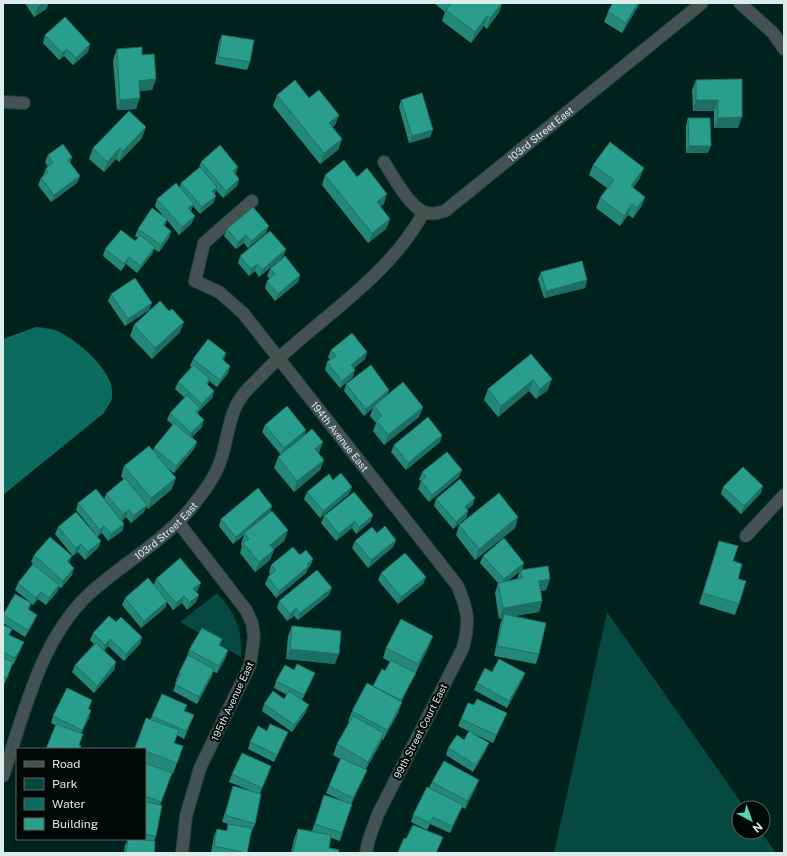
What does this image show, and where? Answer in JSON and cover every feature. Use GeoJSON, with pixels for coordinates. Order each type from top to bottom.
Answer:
{"type":"FeatureCollection","features":[{"type":"Feature","properties":{"kind":"street","name":"103rd Street East"},"geometry":{"type":"LineString","coordinates":[[3,776],[36,677],[53,642],[70,615],[89,594],[178,522],[197,500],[219,465],[235,408],[244,393],[279,358],[348,300],[395,254],[424,212],[434,214],[445,211],[455,204],[482,180],[702,3]]}},
{"type":"Feature","properties":{"kind":"street"},"geometry":{"type":"LineString","coordinates":[[740,3],[773,33],[784,49]]}},
{"type":"Feature","properties":{"kind":"street"},"geometry":{"type":"LineString","coordinates":[[3,102],[24,103]]}},
{"type":"Feature","properties":{"kind":"street"},"geometry":{"type":"LineString","coordinates":[[384,162],[414,205],[424,212]]}},
{"type":"Feature","properties":{"kind":"street","name":"194th Avenue East"},"geometry":{"type":"LineString","coordinates":[[252,201],[204,243],[195,281],[219,292],[230,300],[243,313],[457,585],[467,609]]}},
{"type":"Feature","properties":{"kind":"street"},"geometry":{"type":"LineString","coordinates":[[746,536],[784,495]]}},
{"type":"Feature","properties":{"kind":"street","name":"195th Avenue East"},"geometry":{"type":"LineString","coordinates":[[178,522],[246,610],[252,622],[254,636],[250,665],[200,768],[186,816],[182,853]]}},
{"type":"Feature","properties":{"kind":"street","name":"99th Street Court East"},"geometry":{"type":"LineString","coordinates":[[366,853],[369,839],[378,814],[463,648],[468,621],[467,609]]}},
{"type":"Feature","properties":{"kind":"green space"},"geometry":{"type":"Polygon","coordinates":[[[217,593],[229,607],[239,630],[241,639],[241,657],[180,622],[217,593]]]}},
{"type":"Feature","properties":{"kind":"green space"},"geometry":{"type":"Polygon","coordinates":[[[607,612],[739,800],[731,800],[731,840],[767,840],[776,853],[554,853],[607,612]]]}},
{"type":"Feature","properties":{"kind":"water"},"geometry":{"type":"Polygon","coordinates":[[[36,327],[53,329],[63,334],[73,340],[93,357],[108,377],[112,387],[112,399],[104,413],[3,495],[3,339],[36,327]]]}},
{"type":"Feature","properties":{"kind":"building"},"geometry":{"type":"Polygon","coordinates":[[[35,3],[43,3],[38,6],[35,3]]]}},
{"type":"Feature","properties":{"kind":"building"},"geometry":{"type":"Polygon","coordinates":[[[451,3],[502,3],[490,18],[487,16],[475,32],[446,10],[451,3]]]}},
{"type":"Feature","properties":{"kind":"building"},"geometry":{"type":"Polygon","coordinates":[[[613,3],[638,3],[626,23],[608,12],[613,3]]]}},
{"type":"Feature","properties":{"kind":"building"},"geometry":{"type":"Polygon","coordinates":[[[65,17],[90,44],[76,58],[67,49],[62,53],[45,35],[65,17]]]}},
{"type":"Feature","properties":{"kind":"building"},"geometry":{"type":"Polygon","coordinates":[[[222,35],[254,40],[250,62],[218,57],[222,35]]]}},
{"type":"Feature","properties":{"kind":"building"},"geometry":{"type":"Polygon","coordinates":[[[142,47],[142,55],[154,54],[156,79],[139,81],[140,98],[120,100],[117,49],[142,47]]]}},
{"type":"Feature","properties":{"kind":"building"},"geometry":{"type":"Polygon","coordinates":[[[742,79],[742,117],[718,118],[718,100],[696,100],[696,80],[742,79]]]}},
{"type":"Feature","properties":{"kind":"building"},"geometry":{"type":"Polygon","coordinates":[[[295,80],[309,98],[319,90],[339,115],[329,123],[342,139],[324,153],[277,95],[295,80]]]}},
{"type":"Feature","properties":{"kind":"building"},"geometry":{"type":"Polygon","coordinates":[[[422,93],[433,130],[412,136],[401,100],[422,93]]]}},
{"type":"Feature","properties":{"kind":"building"},"geometry":{"type":"Polygon","coordinates":[[[129,111],[146,127],[123,151],[120,148],[107,162],[93,148],[129,111]]]}},
{"type":"Feature","properties":{"kind":"building"},"geometry":{"type":"Polygon","coordinates":[[[688,118],[710,118],[711,146],[689,146],[688,118]]]}},
{"type":"Feature","properties":{"kind":"building"},"geometry":{"type":"Polygon","coordinates":[[[610,142],[644,168],[631,186],[645,197],[637,208],[632,204],[624,216],[600,198],[614,180],[593,165],[610,142]]]}},
{"type":"Feature","properties":{"kind":"building"},"geometry":{"type":"Polygon","coordinates":[[[63,144],[72,157],[68,160],[80,176],[54,195],[41,178],[48,172],[46,168],[53,163],[48,155],[63,144]]]}},
{"type":"Feature","properties":{"kind":"building"},"geometry":{"type":"Polygon","coordinates":[[[220,145],[238,167],[233,171],[239,179],[226,191],[201,162],[220,145]]]}},
{"type":"Feature","properties":{"kind":"building"},"geometry":{"type":"Polygon","coordinates":[[[344,160],[357,177],[367,168],[387,194],[377,202],[390,219],[372,233],[325,175],[344,160]]]}},
{"type":"Feature","properties":{"kind":"building"},"geometry":{"type":"Polygon","coordinates":[[[200,167],[217,187],[212,191],[216,196],[202,207],[181,183],[200,167]]]}},
{"type":"Feature","properties":{"kind":"building"},"geometry":{"type":"Polygon","coordinates":[[[176,183],[194,204],[188,208],[195,216],[182,227],[157,199],[176,183]]]}},
{"type":"Feature","properties":{"kind":"building"},"geometry":{"type":"Polygon","coordinates":[[[253,207],[269,226],[251,241],[246,235],[238,242],[227,229],[253,207]]]}},
{"type":"Feature","properties":{"kind":"building"},"geometry":{"type":"Polygon","coordinates":[[[152,208],[167,219],[163,225],[171,231],[161,245],[138,229],[152,208]]]}},
{"type":"Feature","properties":{"kind":"building"},"geometry":{"type":"Polygon","coordinates":[[[121,230],[135,241],[140,235],[155,247],[140,266],[129,257],[124,264],[105,249],[121,230]]]}},
{"type":"Feature","properties":{"kind":"building"},"geometry":{"type":"Polygon","coordinates":[[[270,231],[286,249],[262,270],[257,264],[251,269],[240,256],[270,231]]]}},
{"type":"Feature","properties":{"kind":"building"},"geometry":{"type":"Polygon","coordinates":[[[285,256],[300,275],[278,294],[267,281],[275,274],[270,269],[285,256]]]}},
{"type":"Feature","properties":{"kind":"building"},"geometry":{"type":"Polygon","coordinates":[[[582,261],[587,280],[546,291],[541,272],[582,261]]]}},
{"type":"Feature","properties":{"kind":"building"},"geometry":{"type":"Polygon","coordinates":[[[135,278],[152,303],[128,319],[111,294],[135,278]]]}},
{"type":"Feature","properties":{"kind":"building"},"geometry":{"type":"Polygon","coordinates":[[[160,301],[169,311],[172,309],[184,322],[155,348],[134,325],[160,301]]]}},
{"type":"Feature","properties":{"kind":"building"},"geometry":{"type":"Polygon","coordinates":[[[352,333],[367,352],[351,365],[355,370],[342,381],[327,362],[336,356],[331,350],[352,333]]]}},
{"type":"Feature","properties":{"kind":"building"},"geometry":{"type":"Polygon","coordinates":[[[208,339],[226,353],[222,359],[230,366],[220,380],[193,359],[208,339]]]}},
{"type":"Feature","properties":{"kind":"building"},"geometry":{"type":"Polygon","coordinates":[[[531,354],[552,379],[540,389],[533,380],[501,406],[488,389],[531,354]]]}},
{"type":"Feature","properties":{"kind":"building"},"geometry":{"type":"Polygon","coordinates":[[[194,365],[210,379],[206,383],[214,391],[202,404],[178,382],[194,365]]]}},
{"type":"Feature","properties":{"kind":"building"},"geometry":{"type":"Polygon","coordinates":[[[371,365],[389,390],[366,409],[346,384],[371,365]]]}},
{"type":"Feature","properties":{"kind":"building"},"geometry":{"type":"Polygon","coordinates":[[[403,382],[423,407],[388,435],[376,420],[382,416],[374,406],[403,382]]]}},
{"type":"Feature","properties":{"kind":"building"},"geometry":{"type":"Polygon","coordinates":[[[187,395],[200,408],[196,412],[204,420],[191,433],[170,413],[187,395]]]}},
{"type":"Feature","properties":{"kind":"building"},"geometry":{"type":"Polygon","coordinates":[[[287,406],[306,430],[284,448],[265,425],[287,406]]]}},
{"type":"Feature","properties":{"kind":"building"},"geometry":{"type":"Polygon","coordinates":[[[428,417],[442,435],[408,463],[394,445],[428,417]]]}},
{"type":"Feature","properties":{"kind":"building"},"geometry":{"type":"Polygon","coordinates":[[[174,423],[197,442],[176,466],[154,448],[174,423]]]}},
{"type":"Feature","properties":{"kind":"building"},"geometry":{"type":"Polygon","coordinates":[[[312,429],[323,442],[315,449],[324,460],[297,481],[278,457],[312,429]]]}},
{"type":"Feature","properties":{"kind":"building"},"geometry":{"type":"Polygon","coordinates":[[[149,446],[176,478],[151,498],[124,466],[149,446]]]}},
{"type":"Feature","properties":{"kind":"building"},"geometry":{"type":"Polygon","coordinates":[[[447,452],[462,470],[432,495],[421,481],[426,477],[422,472],[447,452]]]}},
{"type":"Feature","properties":{"kind":"building"},"geometry":{"type":"Polygon","coordinates":[[[743,467],[763,486],[744,506],[723,487],[743,467]]]}},
{"type":"Feature","properties":{"kind":"building"},"geometry":{"type":"Polygon","coordinates":[[[341,473],[352,487],[323,511],[307,492],[329,474],[333,480],[341,473]]]}},
{"type":"Feature","properties":{"kind":"building"},"geometry":{"type":"Polygon","coordinates":[[[125,478],[147,505],[133,516],[129,510],[123,514],[106,494],[125,478]]]}},
{"type":"Feature","properties":{"kind":"building"},"geometry":{"type":"Polygon","coordinates":[[[460,479],[475,498],[465,507],[468,511],[456,522],[436,499],[460,479]]]}},
{"type":"Feature","properties":{"kind":"building"},"geometry":{"type":"Polygon","coordinates":[[[258,488],[272,506],[236,537],[221,519],[258,488]]]}},
{"type":"Feature","properties":{"kind":"building"},"geometry":{"type":"Polygon","coordinates":[[[96,489],[124,524],[111,534],[104,526],[100,530],[78,503],[96,489]]]}},
{"type":"Feature","properties":{"kind":"building"},"geometry":{"type":"Polygon","coordinates":[[[354,492],[373,515],[359,527],[355,521],[339,534],[324,516],[354,492]]]}},
{"type":"Feature","properties":{"kind":"building"},"geometry":{"type":"Polygon","coordinates":[[[499,493],[518,517],[479,549],[459,525],[499,493]]]}},
{"type":"Feature","properties":{"kind":"building"},"geometry":{"type":"Polygon","coordinates":[[[272,511],[288,530],[270,545],[274,550],[259,562],[243,543],[249,539],[244,533],[272,511]]]}},
{"type":"Feature","properties":{"kind":"building"},"geometry":{"type":"Polygon","coordinates":[[[76,512],[101,541],[88,552],[81,544],[76,548],[58,527],[76,512]]]}},
{"type":"Feature","properties":{"kind":"building"},"geometry":{"type":"Polygon","coordinates":[[[385,526],[396,540],[371,560],[355,541],[372,527],[377,533],[385,526]]]}},
{"type":"Feature","properties":{"kind":"building"},"geometry":{"type":"Polygon","coordinates":[[[50,537],[72,556],[67,561],[74,568],[63,581],[34,555],[50,537]]]}},
{"type":"Feature","properties":{"kind":"building"},"geometry":{"type":"Polygon","coordinates":[[[504,538],[524,563],[504,579],[483,556],[504,538]]]}},
{"type":"Feature","properties":{"kind":"building"},"geometry":{"type":"Polygon","coordinates":[[[719,541],[738,546],[733,561],[742,564],[738,579],[746,581],[739,604],[703,593],[719,541]]]}},
{"type":"Feature","properties":{"kind":"building"},"geometry":{"type":"Polygon","coordinates":[[[293,547],[300,555],[306,550],[313,559],[307,564],[309,566],[279,591],[268,577],[276,570],[271,565],[293,547]]]}},
{"type":"Feature","properties":{"kind":"building"},"geometry":{"type":"Polygon","coordinates":[[[405,553],[426,577],[401,597],[381,573],[405,553]]]}},
{"type":"Feature","properties":{"kind":"building"},"geometry":{"type":"Polygon","coordinates":[[[180,558],[201,583],[193,589],[199,595],[190,602],[184,596],[176,603],[156,579],[180,558]]]}},
{"type":"Feature","properties":{"kind":"building"},"geometry":{"type":"Polygon","coordinates":[[[33,564],[59,585],[49,598],[41,592],[36,598],[18,583],[33,564]]]}},
{"type":"Feature","properties":{"kind":"building"},"geometry":{"type":"Polygon","coordinates":[[[548,566],[550,579],[539,581],[542,601],[503,608],[498,583],[522,578],[521,570],[548,566]]]}},
{"type":"Feature","properties":{"kind":"building"},"geometry":{"type":"Polygon","coordinates":[[[317,570],[332,588],[300,613],[296,608],[290,614],[279,601],[317,570]]]}},
{"type":"Feature","properties":{"kind":"building"},"geometry":{"type":"Polygon","coordinates":[[[148,578],[167,601],[144,621],[125,598],[148,578]]]}},
{"type":"Feature","properties":{"kind":"building"},"geometry":{"type":"Polygon","coordinates":[[[15,594],[31,603],[28,609],[37,615],[28,630],[3,615],[15,594]]]}},
{"type":"Feature","properties":{"kind":"building"},"geometry":{"type":"Polygon","coordinates":[[[504,614],[546,623],[539,654],[497,646],[504,614]]]}},
{"type":"Feature","properties":{"kind":"building"},"geometry":{"type":"Polygon","coordinates":[[[109,616],[116,622],[121,617],[142,637],[126,654],[110,639],[105,645],[93,633],[109,616]]]}},
{"type":"Feature","properties":{"kind":"building"},"geometry":{"type":"Polygon","coordinates":[[[401,619],[433,636],[418,664],[386,648],[401,619]]]}},
{"type":"Feature","properties":{"kind":"building"},"geometry":{"type":"Polygon","coordinates":[[[3,625],[12,629],[9,635],[24,642],[15,658],[3,652],[3,625]]]}},
{"type":"Feature","properties":{"kind":"building"},"geometry":{"type":"Polygon","coordinates":[[[292,626],[341,631],[339,654],[290,649],[292,626]]]}},
{"type":"Feature","properties":{"kind":"building"},"geometry":{"type":"Polygon","coordinates":[[[202,628],[222,639],[219,645],[228,650],[219,666],[189,650],[202,628]]]}},
{"type":"Feature","properties":{"kind":"building"},"geometry":{"type":"Polygon","coordinates":[[[96,643],[116,662],[97,686],[75,665],[96,643]]]}},
{"type":"Feature","properties":{"kind":"building"},"geometry":{"type":"Polygon","coordinates":[[[188,655],[214,669],[199,697],[175,684],[181,674],[179,673],[188,655]]]}},
{"type":"Feature","properties":{"kind":"building"},"geometry":{"type":"Polygon","coordinates":[[[3,658],[13,662],[7,678],[3,676],[3,658]]]}},
{"type":"Feature","properties":{"kind":"building"},"geometry":{"type":"Polygon","coordinates":[[[499,659],[525,673],[509,701],[477,683],[485,668],[492,672],[499,659]]]}},
{"type":"Feature","properties":{"kind":"building"},"geometry":{"type":"Polygon","coordinates":[[[391,660],[416,673],[401,700],[373,686],[382,669],[385,671],[391,660]]]}},
{"type":"Feature","properties":{"kind":"building"},"geometry":{"type":"Polygon","coordinates":[[[297,664],[315,673],[304,695],[276,681],[285,665],[294,670],[297,664]]]}},
{"type":"Feature","properties":{"kind":"building"},"geometry":{"type":"Polygon","coordinates":[[[367,683],[402,702],[387,730],[352,711],[367,683]]]}},
{"type":"Feature","properties":{"kind":"building"},"geometry":{"type":"Polygon","coordinates":[[[67,688],[92,700],[88,709],[91,710],[82,730],[53,716],[67,688]]]}},
{"type":"Feature","properties":{"kind":"building"},"geometry":{"type":"Polygon","coordinates":[[[273,691],[284,699],[289,691],[309,705],[294,725],[264,704],[273,691]]]}},
{"type":"Feature","properties":{"kind":"building"},"geometry":{"type":"Polygon","coordinates":[[[162,694],[187,705],[184,711],[194,715],[186,731],[152,716],[162,694]]]}},
{"type":"Feature","properties":{"kind":"building"},"geometry":{"type":"Polygon","coordinates":[[[477,699],[507,713],[496,735],[461,719],[468,703],[474,705],[477,699]]]}},
{"type":"Feature","properties":{"kind":"building"},"geometry":{"type":"Polygon","coordinates":[[[353,716],[384,733],[368,762],[337,744],[353,716]]]}},
{"type":"Feature","properties":{"kind":"building"},"geometry":{"type":"Polygon","coordinates":[[[146,718],[179,730],[174,743],[183,746],[177,763],[146,751],[146,748],[135,748],[146,718]]]}},
{"type":"Feature","properties":{"kind":"building"},"geometry":{"type":"Polygon","coordinates":[[[56,724],[83,734],[79,745],[81,746],[80,748],[46,748],[56,724]]]}},
{"type":"Feature","properties":{"kind":"building"},"geometry":{"type":"Polygon","coordinates":[[[270,724],[288,732],[277,755],[250,742],[258,726],[267,731],[270,724]]]}},
{"type":"Feature","properties":{"kind":"building"},"geometry":{"type":"Polygon","coordinates":[[[469,731],[489,743],[476,765],[448,748],[457,735],[464,740],[469,731]]]}},
{"type":"Feature","properties":{"kind":"building"},"geometry":{"type":"Polygon","coordinates":[[[242,753],[271,766],[262,788],[232,774],[242,753]]]}},
{"type":"Feature","properties":{"kind":"building"},"geometry":{"type":"Polygon","coordinates":[[[341,758],[367,770],[353,798],[329,786],[341,758]]]}},
{"type":"Feature","properties":{"kind":"building"},"geometry":{"type":"Polygon","coordinates":[[[444,761],[479,780],[467,801],[432,782],[444,761]]]}},
{"type":"Feature","properties":{"kind":"building"},"geometry":{"type":"Polygon","coordinates":[[[146,763],[172,773],[161,802],[146,796],[146,763]]]}},
{"type":"Feature","properties":{"kind":"building"},"geometry":{"type":"Polygon","coordinates":[[[233,786],[261,794],[255,824],[225,815],[233,786]]]}},
{"type":"Feature","properties":{"kind":"building"},"geometry":{"type":"Polygon","coordinates":[[[427,787],[463,805],[452,826],[433,817],[430,823],[413,815],[427,787]]]}},
{"type":"Feature","properties":{"kind":"building"},"geometry":{"type":"Polygon","coordinates":[[[324,795],[352,804],[342,833],[315,824],[324,795]]]}},
{"type":"Feature","properties":{"kind":"building"},"geometry":{"type":"Polygon","coordinates":[[[146,802],[162,805],[156,836],[146,834],[146,802]]]}},
{"type":"Feature","properties":{"kind":"building"},"geometry":{"type":"Polygon","coordinates":[[[228,824],[252,828],[247,853],[214,846],[217,829],[227,831],[228,824]]]}},
{"type":"Feature","properties":{"kind":"building"},"geometry":{"type":"Polygon","coordinates":[[[413,825],[443,837],[436,853],[398,852],[404,838],[406,839],[413,825]]]}},
{"type":"Feature","properties":{"kind":"building"},"geometry":{"type":"Polygon","coordinates":[[[298,829],[331,835],[329,848],[339,850],[338,853],[293,853],[298,829]]]}},
{"type":"Feature","properties":{"kind":"building"},"geometry":{"type":"Polygon","coordinates":[[[128,840],[155,841],[154,853],[126,853],[128,840]]]}}]}
